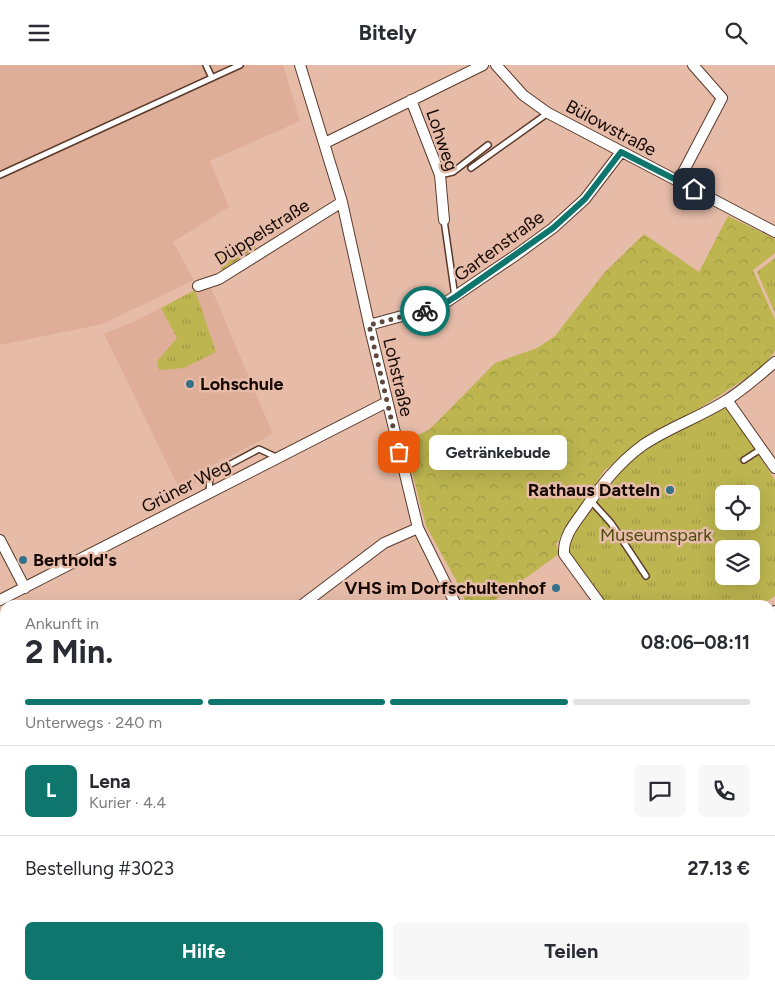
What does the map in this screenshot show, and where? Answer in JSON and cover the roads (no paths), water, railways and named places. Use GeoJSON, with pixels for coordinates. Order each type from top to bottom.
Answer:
{"type":"FeatureCollection","features":[{"type":"Feature","properties":{"kind":"street","name":"Lohstraße"},"geometry":{"type":"LineString","coordinates":[[300,65],[342,202],[369,325],[418,528],[454,600]]}},
{"type":"Feature","properties":{"kind":"street","name":"Lohweg"},"geometry":{"type":"LineString","coordinates":[[325,143],[483,65]]}},
{"type":"Feature","properties":{"kind":"street","name":"Bülowstraße"},"geometry":{"type":"LineString","coordinates":[[496,65],[523,95],[548,113],[775,232]]}},
{"type":"Feature","properties":{"kind":"street"},"geometry":{"type":"LineString","coordinates":[[678,182],[722,98],[693,65]]}},
{"type":"Feature","properties":{"kind":"street","name":"Lohweg"},"geometry":{"type":"LineString","coordinates":[[411,100],[440,175],[444,220]]}},
{"type":"Feature","properties":{"kind":"street","name":"Gartenstraße"},"geometry":{"type":"LineString","coordinates":[[369,325],[430,309],[455,297],[553,228],[585,199],[621,152]]}},
{"type":"Feature","properties":{"kind":"street","name":"Düppelstraße"},"geometry":{"type":"LineString","coordinates":[[198,286],[219,279],[342,202]]}},
{"type":"Feature","properties":{"kind":"street"},"geometry":{"type":"LineString","coordinates":[[596,600],[564,554],[564,547],[566,539],[603,483],[617,467],[643,446],[665,432],[727,400],[775,362]]}},
{"type":"Feature","properties":{"kind":"street"},"geometry":{"type":"LineString","coordinates":[[727,400],[775,468]]}},
{"type":"Feature","properties":{"kind":"street","name":"Grüner Weg"},"geometry":{"type":"LineString","coordinates":[[7,600],[25,588],[387,402]]}},
{"type":"Feature","properties":{"kind":"street"},"geometry":{"type":"LineString","coordinates":[[309,600],[384,543],[418,528]]}},
{"type":"Feature","properties":{"kind":"street"},"geometry":{"type":"LineString","coordinates":[[0,539],[25,588]]}},
{"type":"Feature","properties":{"kind":"lane"},"geometry":{"type":"LineString","coordinates":[[206,65],[212,78]]}},
{"type":"Feature","properties":{"kind":"lane"},"geometry":{"type":"LineString","coordinates":[[0,175],[240,65]]}},
{"type":"Feature","properties":{"kind":"lane"},"geometry":{"type":"LineString","coordinates":[[471,168],[548,113]]}},
{"type":"Feature","properties":{"kind":"lane"},"geometry":{"type":"LineString","coordinates":[[440,175],[453,173],[488,145]]}},
{"type":"Feature","properties":{"kind":"lane"},"geometry":{"type":"LineString","coordinates":[[444,220],[455,297]]}},
{"type":"Feature","properties":{"kind":"lane"},"geometry":{"type":"LineString","coordinates":[[209,493],[210,475],[259,449],[277,457]]}},
{"type":"Feature","properties":{"kind":"lane"},"geometry":{"type":"LineString","coordinates":[[744,460],[761,449]]}},
{"type":"Feature","properties":{"kind":"lane"},"geometry":{"type":"LineString","coordinates":[[591,500],[611,523],[646,576]]}},
{"type":"Feature","properties":{"kind":"place","name":"Lohschule"},"geometry":{"type":"Point","coordinates":[190,384]}},
{"type":"Feature","properties":{"kind":"place","name":"Getränkebude"},"geometry":{"type":"Point","coordinates":[399,452]}},
{"type":"Feature","properties":{"kind":"place","name":"Rathaus Datteln"},"geometry":{"type":"Point","coordinates":[670,490]}},
{"type":"Feature","properties":{"kind":"place","name":"Berthold's"},"geometry":{"type":"Point","coordinates":[23,560]}},
{"type":"Feature","properties":{"kind":"place","name":"VHS im Dorfschultenhof"},"geometry":{"type":"Point","coordinates":[556,588]}},
{"type":"Feature","properties":{"kind":"park label","name":"Museumspark"},"geometry":{"type":"Point","coordinates":[656,535]}}]}
